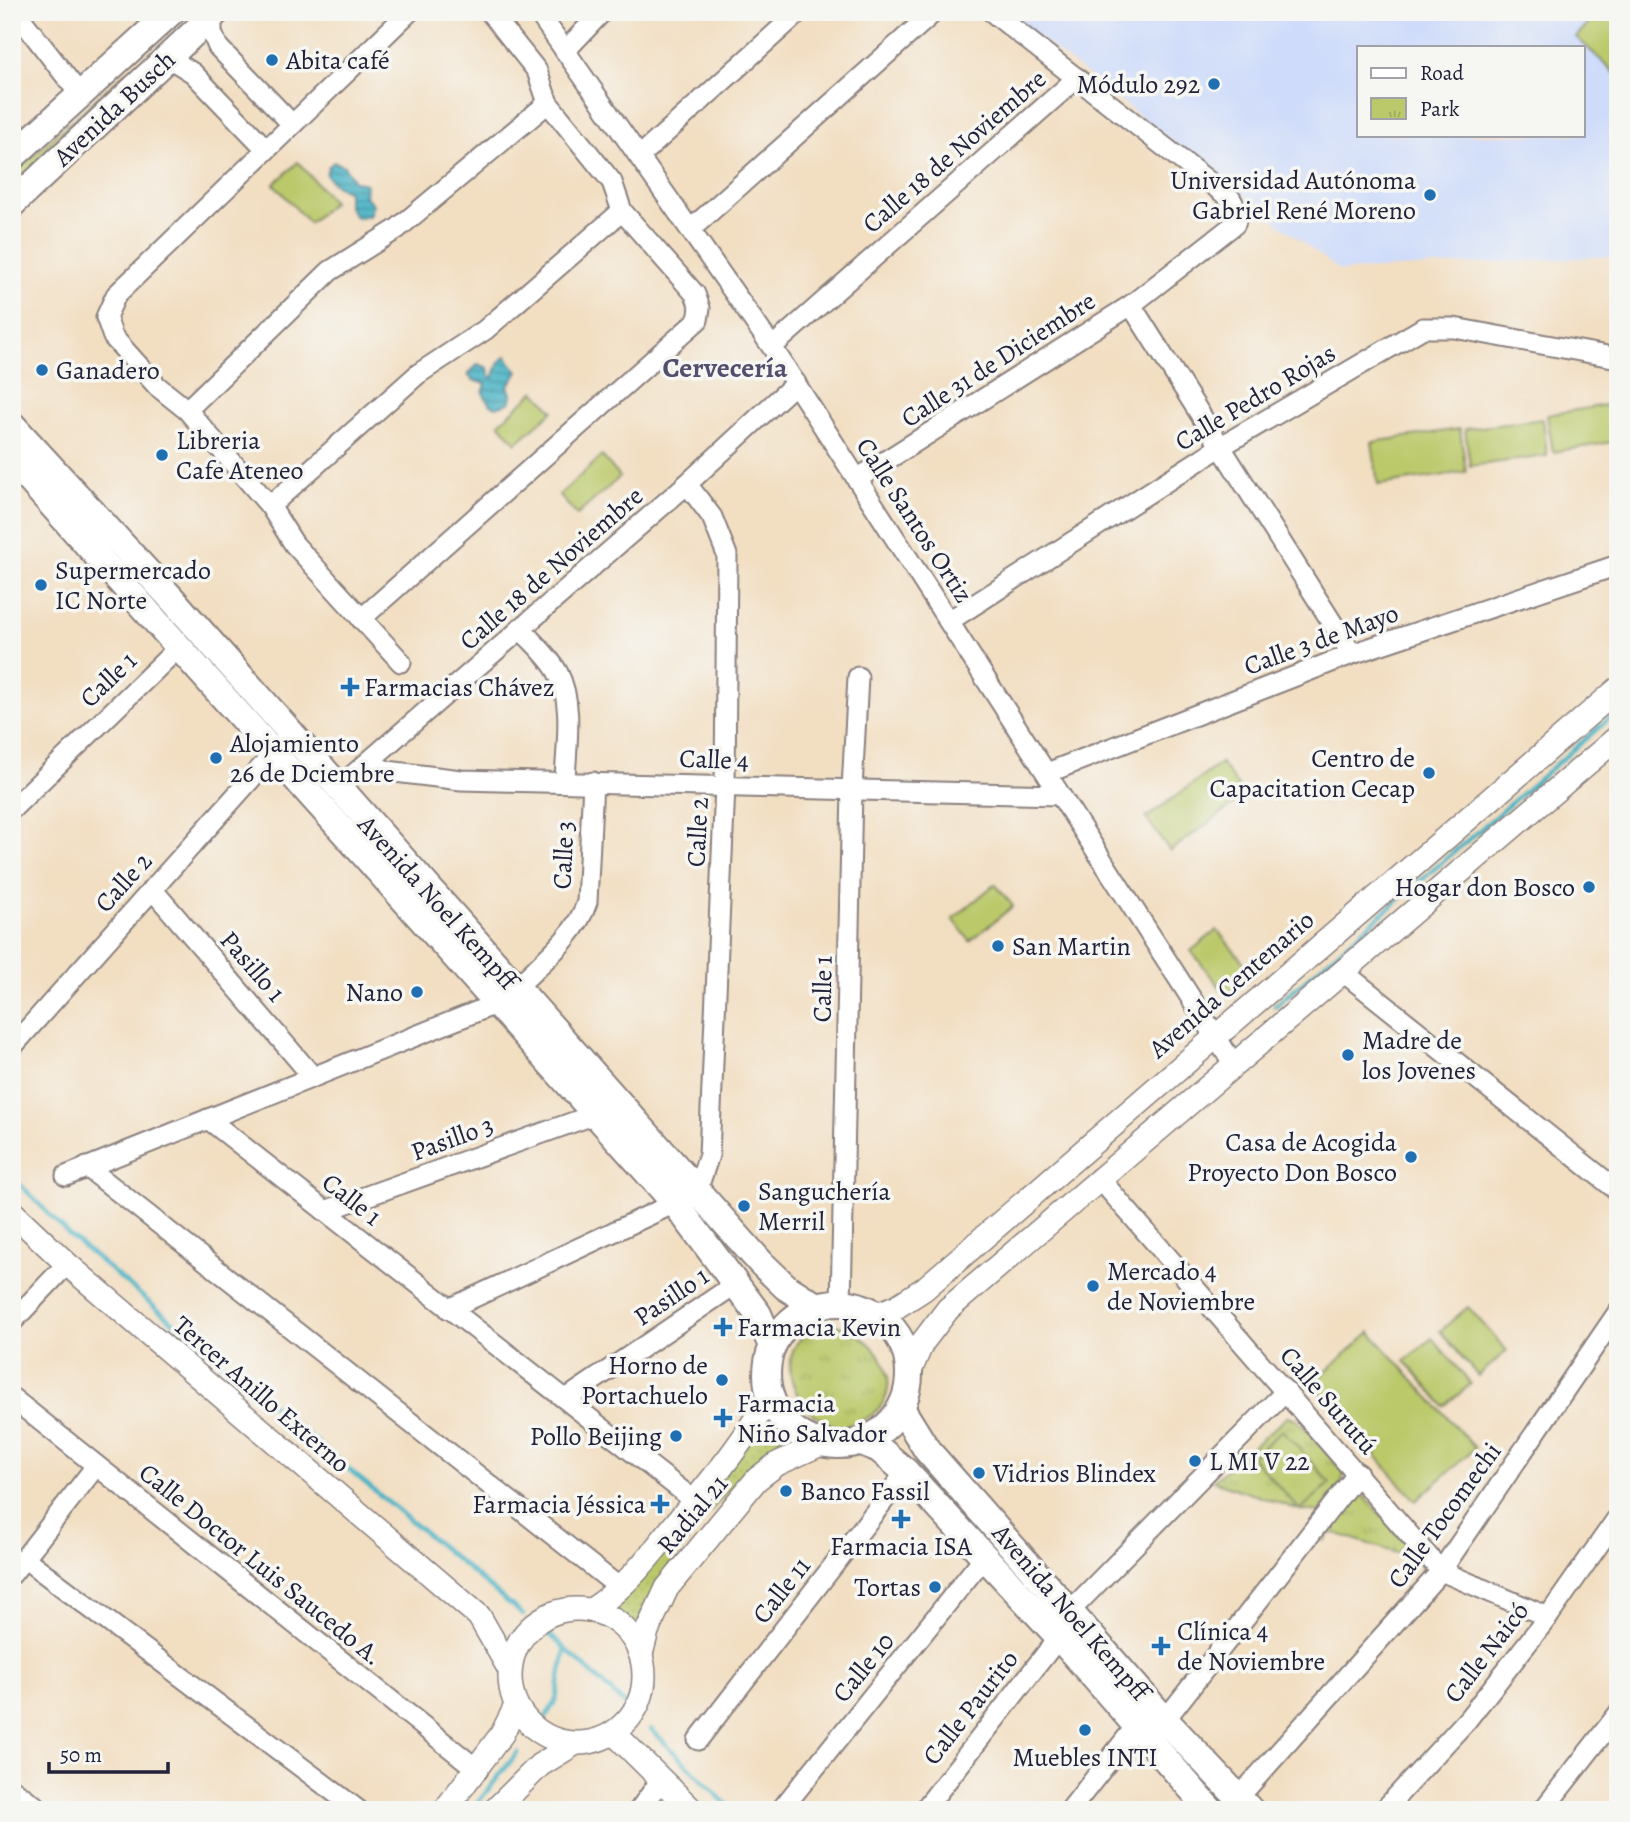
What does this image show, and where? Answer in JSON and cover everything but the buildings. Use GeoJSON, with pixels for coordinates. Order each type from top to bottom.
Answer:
{"type":"FeatureCollection","features":[{"type":"Feature","properties":{"kind":"main road","name":"Avenida Busch"},"geometry":{"type":"LineString","coordinates":[[12,156],[170,12]]}},
{"type":"Feature","properties":{"kind":"main road","name":"Avenida Busch"},"geometry":{"type":"LineString","coordinates":[[12,204],[214,14]]}},
{"type":"Feature","properties":{"kind":"main road"},"geometry":{"type":"LineString","coordinates":[[148,33],[148,40],[154,52],[169,58]]}},
{"type":"Feature","properties":{"kind":"main road"},"geometry":{"type":"LineString","coordinates":[[117,63],[131,63],[137,67],[139,85]]}},
{"type":"Feature","properties":{"kind":"main road","name":"Avenida Noel Kempff"},"geometry":{"type":"LineString","coordinates":[[12,425],[334,785],[507,996],[596,1114],[786,1287],[828,1304]]}},
{"type":"Feature","properties":{"kind":"main road","name":"Avenida Noel Kempff"},"geometry":{"type":"LineString","coordinates":[[12,460],[393,887],[507,996],[571,1064],[590,1073],[686,1197],[758,1314],[772,1346]]}},
{"type":"Feature","properties":{"kind":"main road"},"geometry":{"type":"LineString","coordinates":[[203,672],[237,701],[250,703],[259,699]]}},
{"type":"Feature","properties":{"kind":"main road"},"geometry":{"type":"LineString","coordinates":[[274,753],[286,746],[296,748],[334,785]]}},
{"type":"Feature","properties":{"kind":"main road"},"geometry":{"type":"LineString","coordinates":[[828,1304],[860,1306],[877,1314],[900,1339],[909,1371],[901,1408],[890,1423],[876,1434],[859,1441],[823,1443],[805,1437],[789,1426],[777,1411],[770,1394],[767,1370],[772,1346],[783,1329],[798,1315],[828,1304]]}},
{"type":"Feature","properties":{"kind":"main road","name":"Avenida Noel Kempff"},"geometry":{"type":"LineString","coordinates":[[901,1408],[927,1450],[1071,1610],[1174,1730],[1245,1804]]}},
{"type":"Feature","properties":{"kind":"main road","name":"Avenida Noel Kempff"},"geometry":{"type":"LineString","coordinates":[[859,1441],[879,1449],[906,1472],[1059,1637],[1111,1699],[1212,1810]]}},
{"type":"Feature","properties":{"kind":"main road"},"geometry":{"type":"LineString","coordinates":[[985,1556],[1005,1564],[1042,1600],[1056,1608],[1071,1610],[1078,1643],[1099,1670],[1111,1699]]}},
{"type":"Feature","properties":{"kind":"main road"},"geometry":{"type":"LineString","coordinates":[[1174,1730],[1187,1757],[1211,1792],[1212,1810]]}},
{"type":"Feature","properties":{"kind":"street"},"geometry":{"type":"LineString","coordinates":[[16,12],[80,96]]}},
{"type":"Feature","properties":{"kind":"street"},"geometry":{"type":"LineString","coordinates":[[401,662],[294,544],[270,506],[187,410],[157,386],[113,337],[106,317],[109,305],[265,148],[409,12]]}},
{"type":"Feature","properties":{"kind":"street"},"geometry":{"type":"LineString","coordinates":[[361,619],[698,320],[700,308],[695,294],[622,211],[612,181],[548,103],[537,71],[490,12]]}},
{"type":"Feature","properties":{"kind":"street","name":"Calle Santos Ortiz"},"geometry":{"type":"LineString","coordinates":[[538,12],[796,383],[1234,1065]]}},
{"type":"Feature","properties":{"kind":"street"},"geometry":{"type":"LineString","coordinates":[[565,51],[602,12]]}},
{"type":"Feature","properties":{"kind":"street"},"geometry":{"type":"LineString","coordinates":[[640,156],[799,12]]}},
{"type":"Feature","properties":{"kind":"street"},"geometry":{"type":"LineString","coordinates":[[691,229],[933,12]]}},
{"type":"Feature","properties":{"kind":"street","name":"Calle 31 de Diciembre"},"geometry":{"type":"LineString","coordinates":[[858,479],[1130,305],[1235,224],[1238,213],[1231,199],[992,12]]}},
{"type":"Feature","properties":{"kind":"street"},"geometry":{"type":"LineString","coordinates":[[214,14],[212,33],[218,47],[291,123]]}},
{"type":"Feature","properties":{"kind":"street"},"geometry":{"type":"LineString","coordinates":[[169,58],[193,73],[265,148]]}},
{"type":"Feature","properties":{"kind":"street","name":"Calle 18 de Noviembre"},"geometry":{"type":"LineString","coordinates":[[772,347],[1077,78]]}},
{"type":"Feature","properties":{"kind":"street"},"geometry":{"type":"LineString","coordinates":[[187,410],[330,271],[397,229],[548,103]]}},
{"type":"Feature","properties":{"kind":"street"},"geometry":{"type":"LineString","coordinates":[[270,506],[418,374],[485,330],[622,211]]}},
{"type":"Feature","properties":{"kind":"street"},"geometry":{"type":"LineString","coordinates":[[1130,305],[1352,654]]}},
{"type":"Feature","properties":{"kind":"street","name":"Calle Pedro Rojas"},"geometry":{"type":"LineString","coordinates":[[948,621],[1220,447],[1423,328],[1454,328],[1618,358]]}},
{"type":"Feature","properties":{"kind":"street","name":"Calle 18 de Noviembre"},"geometry":{"type":"LineString","coordinates":[[334,785],[369,763],[687,484],[796,383]]}},
{"type":"Feature","properties":{"kind":"street","name":"Calle 2"},"geometry":{"type":"LineString","coordinates":[[686,1197],[709,1155],[725,786],[727,555],[712,517],[687,484]]}},
{"type":"Feature","properties":{"kind":"street","name":"Calle 3 de Mayo"},"geometry":{"type":"LineString","coordinates":[[1047,773],[1352,654],[1618,565]]}},
{"type":"Feature","properties":{"kind":"street"},"geometry":{"type":"LineString","coordinates":[[520,628],[557,670],[563,684],[566,699],[565,781]]}},
{"type":"Feature","properties":{"kind":"street","name":"Calle 1"},"geometry":{"type":"LineString","coordinates":[[12,809],[180,646]]}},
{"type":"Feature","properties":{"kind":"street","name":"Calle 1"},"geometry":{"type":"LineString","coordinates":[[828,1304],[858,677]]}},
{"type":"Feature","properties":{"kind":"street","name":"Avenida Centenario"},"geometry":{"type":"LineString","coordinates":[[877,1314],[896,1307],[923,1289],[1618,689]]}},
{"type":"Feature","properties":{"kind":"street"},"geometry":{"type":"LineString","coordinates":[[909,1371],[922,1343],[948,1309],[1618,737]]}},
{"type":"Feature","properties":{"kind":"street","name":"Calle 2"},"geometry":{"type":"LineString","coordinates":[[12,1047],[274,753]]}},
{"type":"Feature","properties":{"kind":"street","name":"Calle 4"},"geometry":{"type":"LineString","coordinates":[[369,763],[387,771],[461,780],[1060,795]]}},
{"type":"Feature","properties":{"kind":"street","name":"Calle 3"},"geometry":{"type":"LineString","coordinates":[[507,996],[575,928],[582,916],[587,902],[593,782]]}},
{"type":"Feature","properties":{"kind":"street","name":"Pasillo 1"},"geometry":{"type":"LineString","coordinates":[[152,889],[313,1077]]}},
{"type":"Feature","properties":{"kind":"street"},"geometry":{"type":"LineString","coordinates":[[1342,971],[1618,1191]]}},
{"type":"Feature","properties":{"kind":"street"},"geometry":{"type":"LineString","coordinates":[[66,1176],[507,996]]}},
{"type":"Feature","properties":{"kind":"street","name":"Pasillo 3"},"geometry":{"type":"LineString","coordinates":[[325,1211],[596,1114]]}},
{"type":"Feature","properties":{"kind":"street","name":"Calle 1"},"geometry":{"type":"LineString","coordinates":[[208,1119],[695,1501]]}},
{"type":"Feature","properties":{"kind":"street"},"geometry":{"type":"LineString","coordinates":[[87,1167],[620,1588]]}},
{"type":"Feature","properties":{"kind":"street","name":"Calle Surutú"},"geometry":{"type":"LineString","coordinates":[[1099,1178],[1441,1571],[1548,1616]]}},
{"type":"Feature","properties":{"kind":"street"},"geometry":{"type":"LineString","coordinates":[[449,1309],[686,1197]]}},
{"type":"Feature","properties":{"kind":"street","name":"Tercer Anillo Externo"},"geometry":{"type":"LineString","coordinates":[[12,1212],[67,1264],[479,1616],[495,1623],[531,1628]]}},
{"type":"Feature","properties":{"kind":"street"},"geometry":{"type":"LineString","coordinates":[[12,1322],[67,1264]]}},
{"type":"Feature","properties":{"kind":"street","name":"Pasillo 1"},"geometry":{"type":"LineString","coordinates":[[566,1399],[737,1283]]}},
{"type":"Feature","properties":{"kind":"street","name":"Calle Tocomechi"},"geometry":{"type":"LineString","coordinates":[[1245,1804],[1441,1571],[1618,1312]]}},
{"type":"Feature","properties":{"kind":"street"},"geometry":{"type":"LineString","coordinates":[[1071,1610],[1286,1391]]}},
{"type":"Feature","properties":{"kind":"street","name":"Radial 21"},"geometry":{"type":"LineString","coordinates":[[591,1610],[620,1588],[695,1501],[740,1446],[770,1394]]}},
{"type":"Feature","properties":{"kind":"street","name":"Calle Doctor Luis Saucedo A."},"geometry":{"type":"LineString","coordinates":[[12,1398],[478,1770]]}},
{"type":"Feature","properties":{"kind":"street","name":"Radial 21"},"geometry":{"type":"LineString","coordinates":[[641,1654],[647,1631],[667,1588],[757,1479],[776,1464],[823,1443]]}},
{"type":"Feature","properties":{"kind":"street"},"geometry":{"type":"LineString","coordinates":[[96,1466],[18,1566],[358,1810]]}},
{"type":"Feature","properties":{"kind":"street","name":"Calle 11"},"geometry":{"type":"LineString","coordinates":[[698,1740],[906,1472]]}},
{"type":"Feature","properties":{"kind":"street"},"geometry":{"type":"LineString","coordinates":[[1174,1730],[1358,1473]]}},
{"type":"Feature","properties":{"kind":"street","name":"Calle Naicó"},"geometry":{"type":"LineString","coordinates":[[1384,1810],[1467,1720],[1548,1616],[1618,1517]]}},
{"type":"Feature","properties":{"kind":"street","name":"Calle 10"},"geometry":{"type":"LineString","coordinates":[[781,1810],[985,1556]]}},
{"type":"Feature","properties":{"kind":"street"},"geometry":{"type":"LineString","coordinates":[[572,1609],[591,1610],[622,1625],[641,1654],[645,1681],[638,1706],[614,1733],[598,1741],[573,1744],[550,1739],[530,1726],[516,1706],[510,1670],[514,1652],[531,1628],[554,1613],[572,1609]]}},
{"type":"Feature","properties":{"kind":"street","name":"Tercer Anillo Externo"},"geometry":{"type":"LineString","coordinates":[[479,1616],[510,1670]]}},
{"type":"Feature","properties":{"kind":"street","name":"Calle Paurito"},"geometry":{"type":"LineString","coordinates":[[924,1810],[1059,1637]]}},
{"type":"Feature","properties":{"kind":"street"},"geometry":{"type":"LineString","coordinates":[[445,1810],[478,1770],[502,1734],[516,1706]]}},
{"type":"Feature","properties":{"kind":"street"},"geometry":{"type":"LineString","coordinates":[[1543,1810],[1618,1714]]}},
{"type":"Feature","properties":{"kind":"street"},"geometry":{"type":"LineString","coordinates":[[1070,1810],[1136,1726]]}},
{"type":"Feature","properties":{"kind":"street"},"geometry":{"type":"LineString","coordinates":[[614,1733],[692,1810]]}},
{"type":"Feature","properties":{"kind":"street"},"geometry":{"type":"LineString","coordinates":[[495,1810],[540,1765],[573,1744]]}},
{"type":"Feature","properties":{"kind":"street"},"geometry":{"type":"LineString","coordinates":[[639,1810],[662,1780]]}},
{"type":"Feature","properties":{"kind":"street"},"geometry":{"type":"LineString","coordinates":[[12,1789],[41,1810]]}},
{"type":"Feature","properties":{"kind":"shaded area","name":"Universidad Autónoma Gabriel René Moreno"},"geometry":{"type":"Polygon","coordinates":[[[1006,12],[1618,12],[1618,256],[1340,271],[1006,12]]]}},
{"type":"Feature","properties":{"kind":"green space"},"geometry":{"type":"Polygon","coordinates":[[[1598,12],[1618,12],[1618,76],[1576,37],[1598,12]]]}},
{"type":"Feature","properties":{"kind":"green space"},"geometry":{"type":"Polygon","coordinates":[[[126,72],[131,77],[12,189],[12,175],[126,72]]]}},
{"type":"Feature","properties":{"kind":"green space"},"geometry":{"type":"Polygon","coordinates":[[[298,162],[333,202],[309,223],[274,184],[298,162]]]}},
{"type":"Feature","properties":{"kind":"green space"},"geometry":{"type":"Polygon","coordinates":[[[535,391],[553,411],[516,443],[499,423],[535,391]]]}},
{"type":"Feature","properties":{"kind":"green space"},"geometry":{"type":"Polygon","coordinates":[[[1617,403],[1618,441],[1553,452],[1547,415],[1617,403]]]}},
{"type":"Feature","properties":{"kind":"green space"},"geometry":{"type":"Polygon","coordinates":[[[1543,419],[1547,456],[1470,466],[1465,429],[1543,419]]]}},
{"type":"Feature","properties":{"kind":"green space"},"geometry":{"type":"Polygon","coordinates":[[[1460,429],[1466,472],[1378,485],[1372,442],[1460,429]]]}},
{"type":"Feature","properties":{"kind":"green space"},"geometry":{"type":"Polygon","coordinates":[[[602,456],[620,477],[577,515],[559,495],[602,456]]]}},
{"type":"Feature","properties":{"kind":"green space"},"geometry":{"type":"Polygon","coordinates":[[[1221,763],[1245,796],[1170,851],[1146,818],[1221,763]]]}},
{"type":"Feature","properties":{"kind":"green space"},"geometry":{"type":"Polygon","coordinates":[[[995,884],[1013,906],[970,941],[953,919],[995,884]]]}},
{"type":"Feature","properties":{"kind":"green space"},"geometry":{"type":"Polygon","coordinates":[[[1217,930],[1254,975],[1227,996],[1191,951],[1217,930]]]}},
{"type":"Feature","properties":{"kind":"green space"},"geometry":{"type":"Polygon","coordinates":[[[1468,1307],[1507,1351],[1478,1376],[1440,1331],[1468,1307]]]}},
{"type":"Feature","properties":{"kind":"green space"},"geometry":{"type":"Polygon","coordinates":[[[831,1324],[853,1332],[870,1344],[882,1359],[888,1376],[887,1393],[879,1408],[863,1420],[838,1427],[820,1419],[806,1406],[796,1391],[791,1374],[791,1357],[797,1343],[811,1331],[831,1324]]]}},
{"type":"Feature","properties":{"kind":"green space"},"geometry":{"type":"Polygon","coordinates":[[[1370,1332],[1475,1448],[1416,1501],[1312,1384],[1370,1332]]]}},
{"type":"Feature","properties":{"kind":"green space"},"geometry":{"type":"Polygon","coordinates":[[[1432,1338],[1471,1384],[1444,1406],[1405,1361],[1432,1338]]]}},
{"type":"Feature","properties":{"kind":"green space"},"geometry":{"type":"Polygon","coordinates":[[[1287,1417],[1297,1419],[1344,1473],[1341,1485],[1319,1512],[1300,1510],[1213,1481],[1287,1417]]]}},
{"type":"Feature","properties":{"kind":"green space"},"geometry":{"type":"Polygon","coordinates":[[[767,1419],[791,1444],[771,1453],[748,1471],[725,1495],[680,1552],[636,1628],[608,1607],[767,1419]]]}},
{"type":"Feature","properties":{"kind":"green space"},"geometry":{"type":"Polygon","coordinates":[[[1282,1430],[1330,1483],[1300,1510],[1252,1457],[1282,1430]]]}},
{"type":"Feature","properties":{"kind":"green space"},"geometry":{"type":"Polygon","coordinates":[[[1359,1490],[1426,1567],[1420,1566],[1419,1560],[1341,1535],[1330,1533],[1324,1541],[1316,1536],[1353,1492],[1359,1490]]]}},
{"type":"Feature","properties":{"kind":"water"},"geometry":{"type":"Polygon","coordinates":[[[334,162],[344,166],[354,181],[366,184],[365,196],[373,204],[369,216],[356,218],[348,205],[348,192],[334,184],[326,175],[328,167],[334,162]]]}},
{"type":"Feature","properties":{"kind":"water"},"geometry":{"type":"Polygon","coordinates":[[[506,356],[518,372],[508,386],[512,397],[509,403],[496,407],[490,404],[483,393],[486,384],[473,380],[468,375],[478,364],[488,368],[489,375],[493,378],[499,362],[506,356]]]}},
{"type":"Feature","properties":{"kind":"waterway"},"geometry":{"type":"LineString","coordinates":[[1275,1006],[1618,711]]}},
{"type":"Feature","properties":{"kind":"waterway"},"geometry":{"type":"LineString","coordinates":[[12,1176],[70,1236],[523,1615]]}},
{"type":"Feature","properties":{"kind":"waterway"},"geometry":{"type":"LineString","coordinates":[[548,1633],[628,1707]]}},
{"type":"Feature","properties":{"kind":"waterway"},"geometry":{"type":"LineString","coordinates":[[543,1722],[556,1700],[565,1649]]}},
{"type":"Feature","properties":{"kind":"waterway"},"geometry":{"type":"LineString","coordinates":[[651,1729],[732,1810]]}},
{"type":"Feature","properties":{"kind":"waterway"},"geometry":{"type":"LineString","coordinates":[[472,1810],[518,1752]]}},
{"type":"Feature","properties":{"kind":"place","name":"Abita café"},"geometry":{"type":"Point","coordinates":[272,60]}},
{"type":"Feature","properties":{"kind":"place","name":"Módulo 292"},"geometry":{"type":"Point","coordinates":[1214,84]}},
{"type":"Feature","properties":{"kind":"place","name":"Universidad Autónoma Gabriel René Moreno"},"geometry":{"type":"Point","coordinates":[1430,195]}},
{"type":"Feature","properties":{"kind":"place","name":"Ganadero"},"geometry":{"type":"Point","coordinates":[42,370]}},
{"type":"Feature","properties":{"kind":"place","name":"Libreria Cafe Ateneo"},"geometry":{"type":"Point","coordinates":[162,455]}},
{"type":"Feature","properties":{"kind":"place","name":"Supermercado IC Norte"},"geometry":{"type":"Point","coordinates":[41,585]}},
{"type":"Feature","properties":{"kind":"place","name":"Farmacias Chávez"},"geometry":{"type":"Point","coordinates":[350,687]}},
{"type":"Feature","properties":{"kind":"place","name":"Alojamiento 26 de Dciembre"},"geometry":{"type":"Point","coordinates":[216,758]}},
{"type":"Feature","properties":{"kind":"place","name":"Centro de Capacitation Cecap"},"geometry":{"type":"Point","coordinates":[1429,773]}},
{"type":"Feature","properties":{"kind":"place","name":"Hogar don Bosco"},"geometry":{"type":"Point","coordinates":[1589,887]}},
{"type":"Feature","properties":{"kind":"place","name":"San Martin"},"geometry":{"type":"Point","coordinates":[998,946]}},
{"type":"Feature","properties":{"kind":"place","name":"Nano"},"geometry":{"type":"Point","coordinates":[417,992]}},
{"type":"Feature","properties":{"kind":"place","name":"Madre de los Jovenes"},"geometry":{"type":"Point","coordinates":[1348,1055]}},
{"type":"Feature","properties":{"kind":"place","name":"Casa de Acogida Proyecto Don Bosco"},"geometry":{"type":"Point","coordinates":[1411,1157]}},
{"type":"Feature","properties":{"kind":"place","name":"Sanguchería Merril"},"geometry":{"type":"Point","coordinates":[744,1206]}},
{"type":"Feature","properties":{"kind":"place","name":"Mercado 4 de Noviembre"},"geometry":{"type":"Point","coordinates":[1093,1286]}},
{"type":"Feature","properties":{"kind":"place","name":"Farmacia Kevin"},"geometry":{"type":"Point","coordinates":[723,1327]}},
{"type":"Feature","properties":{"kind":"place","name":"Horno de Portachuelo"},"geometry":{"type":"Point","coordinates":[722,1380]}},
{"type":"Feature","properties":{"kind":"place","name":"Farmacia Niño Salvador"},"geometry":{"type":"Point","coordinates":[723,1418]}},
{"type":"Feature","properties":{"kind":"place","name":"Pollo Beijing"},"geometry":{"type":"Point","coordinates":[676,1436]}},
{"type":"Feature","properties":{"kind":"place","name":"L MI V 22"},"geometry":{"type":"Point","coordinates":[1195,1461]}},
{"type":"Feature","properties":{"kind":"place","name":"Vidrios Blindex"},"geometry":{"type":"Point","coordinates":[979,1473]}},
{"type":"Feature","properties":{"kind":"place","name":"Banco Fassil"},"geometry":{"type":"Point","coordinates":[786,1491]}},
{"type":"Feature","properties":{"kind":"place","name":"Farmacia Jéssica"},"geometry":{"type":"Point","coordinates":[660,1504]}},
{"type":"Feature","properties":{"kind":"place","name":"Farmacia ISA"},"geometry":{"type":"Point","coordinates":[901,1519]}},
{"type":"Feature","properties":{"kind":"place","name":"Tortas"},"geometry":{"type":"Point","coordinates":[935,1587]}},
{"type":"Feature","properties":{"kind":"place","name":"Clínica 4 de Noviembre"},"geometry":{"type":"Point","coordinates":[1161,1646]}},
{"type":"Feature","properties":{"kind":"place","name":"Muebles INTI"},"geometry":{"type":"Point","coordinates":[1085,1730]}},
{"type":"Feature","properties":{"kind":"district","name":"Cervecería"},"geometry":{"type":"Point","coordinates":[725,367]}}]}
